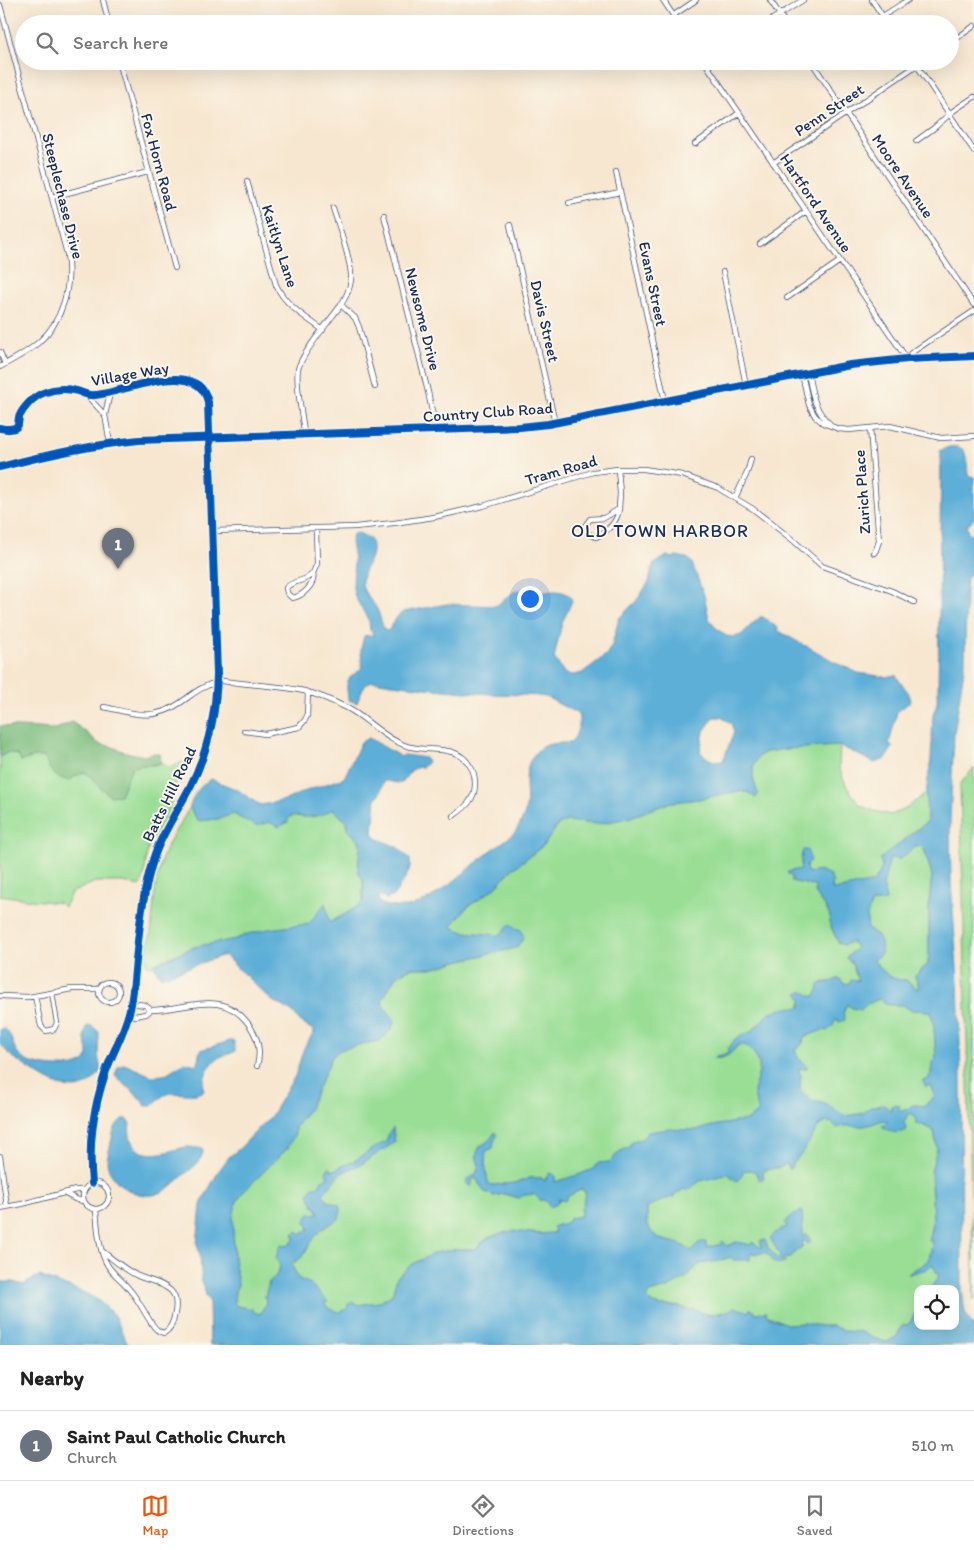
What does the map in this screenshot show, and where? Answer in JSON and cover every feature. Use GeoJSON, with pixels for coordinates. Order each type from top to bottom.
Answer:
{"type":"FeatureCollection","features":[{"type":"Feature","properties":{"kind":"street"},"geometry":{"type":"LineString","coordinates":[[103,0],[107,15]]}},
{"type":"Feature","properties":{"kind":"street"},"geometry":{"type":"LineString","coordinates":[[664,0],[674,15],[696,0]]}},
{"type":"Feature","properties":{"kind":"street"},"geometry":{"type":"LineString","coordinates":[[770,0],[779,14],[803,0]]}},
{"type":"Feature","properties":{"kind":"street"},"geometry":{"type":"LineString","coordinates":[[872,0],[882,15]]}},
{"type":"Feature","properties":{"kind":"street"},"geometry":{"type":"LineString","coordinates":[[885,15],[908,0]]}},
{"type":"Feature","properties":{"kind":"street","name":"Steeplechase Drive"},"geometry":{"type":"LineString","coordinates":[[0,5],[15,60]]}},
{"type":"Feature","properties":{"kind":"street"},"geometry":{"type":"LineString","coordinates":[[959,36],[974,26]]}},
{"type":"Feature","properties":{"kind":"street","name":"Steeplechase Drive"},"geometry":{"type":"LineString","coordinates":[[0,367],[41,341],[58,318],[65,298],[69,276],[69,265],[18,70]]}},
{"type":"Feature","properties":{"kind":"street","name":"Fox Horn Road"},"geometry":{"type":"LineString","coordinates":[[121,70],[175,268]]}},
{"type":"Feature","properties":{"kind":"street","name":"Hartford Avenue"},"geometry":{"type":"LineString","coordinates":[[710,70],[907,359]]}},
{"type":"Feature","properties":{"kind":"street","name":"Moore Avenue"},"geometry":{"type":"LineString","coordinates":[[817,70],[974,305]]}},
{"type":"Feature","properties":{"kind":"street","name":"Penn Street"},"geometry":{"type":"LineString","coordinates":[[773,163],[905,70]]}},
{"type":"Feature","properties":{"kind":"street"},"geometry":{"type":"LineString","coordinates":[[920,70],[974,151]]}},
{"type":"Feature","properties":{"kind":"street"},"geometry":{"type":"LineString","coordinates":[[916,141],[974,97]]}},
{"type":"Feature","properties":{"kind":"street"},"geometry":{"type":"LineString","coordinates":[[695,144],[739,113]]}},
{"type":"Feature","properties":{"kind":"street"},"geometry":{"type":"LineString","coordinates":[[52,197],[148,172]]}},
{"type":"Feature","properties":{"kind":"street","name":"Evans Street"},"geometry":{"type":"LineString","coordinates":[[616,172],[665,401]]}},
{"type":"Feature","properties":{"kind":"street","name":"Kaitlyn Lane"},"geometry":{"type":"LineString","coordinates":[[247,181],[280,294],[294,309],[323,330]]}},
{"type":"Feature","properties":{"kind":"street"},"geometry":{"type":"LineString","coordinates":[[569,202],[620,192]]}},
{"type":"Feature","properties":{"kind":"street"},"geometry":{"type":"LineString","coordinates":[[304,434],[298,379],[299,368],[303,358],[341,305],[349,290],[352,276],[333,208]]}},
{"type":"Feature","properties":{"kind":"street"},"geometry":{"type":"LineString","coordinates":[[760,244],[806,211]]}},
{"type":"Feature","properties":{"kind":"street","name":"Newsome Drive"},"geometry":{"type":"LineString","coordinates":[[384,215],[436,430]]}},
{"type":"Feature","properties":{"kind":"street","name":"Davis Street"},"geometry":{"type":"LineString","coordinates":[[510,225],[555,422]]}},
{"type":"Feature","properties":{"kind":"street"},"geometry":{"type":"LineString","coordinates":[[787,298],[840,261]]}},
{"type":"Feature","properties":{"kind":"street"},"geometry":{"type":"LineString","coordinates":[[723,272],[746,385]]}},
{"type":"Feature","properties":{"kind":"street"},"geometry":{"type":"LineString","coordinates":[[341,305],[352,314],[357,322],[375,387]]}},
{"type":"Feature","properties":{"kind":"street"},"geometry":{"type":"LineString","coordinates":[[907,359],[911,353],[974,311]]}},
{"type":"Feature","properties":{"kind":"street"},"geometry":{"type":"LineString","coordinates":[[0,352],[5,364]]}},
{"type":"Feature","properties":{"kind":"street","name":"Country Club Road"},"geometry":{"type":"LineString","coordinates":[[0,467],[81,448],[139,440],[520,427],[555,422],[850,365],[907,359],[974,356]]}},
{"type":"Feature","properties":{"kind":"street"},"geometry":{"type":"LineString","coordinates":[[805,373],[809,405],[814,416],[823,423],[839,429],[849,430],[890,426],[941,438],[974,436]]}},
{"type":"Feature","properties":{"kind":"street","name":"Village Way"},"geometry":{"type":"LineString","coordinates":[[0,428],[15,428],[24,410],[36,397],[43,393],[67,389],[86,395],[110,393],[130,386],[166,379],[183,379],[193,381],[206,395],[210,438]]}},
{"type":"Feature","properties":{"kind":"street","name":"Village Way"},"geometry":{"type":"LineString","coordinates":[[110,393],[105,415],[110,443]]}},
{"type":"Feature","properties":{"kind":"street","name":"Village Way"},"geometry":{"type":"LineString","coordinates":[[86,395],[105,415]]}},
{"type":"Feature","properties":{"kind":"street","name":"Zurich Place"},"geometry":{"type":"LineString","coordinates":[[870,428],[879,541],[874,553]]}},
{"type":"Feature","properties":{"kind":"street","name":"Batts Hill Road"},"geometry":{"type":"LineString","coordinates":[[92,1183],[90,1144],[94,1114],[106,1071],[128,1017],[150,869],[161,840],[191,786],[204,757],[212,725],[217,681],[210,438]]}},
{"type":"Feature","properties":{"kind":"street"},"geometry":{"type":"LineString","coordinates":[[735,498],[747,473],[751,459]]}},
{"type":"Feature","properties":{"kind":"street"},"geometry":{"type":"LineString","coordinates":[[618,469],[620,493],[619,509],[618,519],[604,533],[596,537],[588,534],[585,526],[590,519],[604,518],[619,509]]}},
{"type":"Feature","properties":{"kind":"street","name":"Tram Road"},"geometry":{"type":"LineString","coordinates":[[213,531],[360,527],[434,517],[483,506],[580,475],[618,469],[650,470],[706,483],[735,498],[774,524],[822,566],[892,591],[914,602]]}},
{"type":"Feature","properties":{"kind":"street"},"geometry":{"type":"LineString","coordinates":[[314,574],[305,580],[290,584],[286,588],[287,594],[292,598],[300,596],[314,581],[317,564],[316,529]]}},
{"type":"Feature","properties":{"kind":"street"},"geometry":{"type":"LineString","coordinates":[[104,707],[134,714],[162,712],[180,703],[200,688],[217,681],[308,692],[326,698],[355,712],[403,745],[420,750],[448,750],[463,757],[474,772],[475,788],[472,798],[466,807],[452,816]]}},
{"type":"Feature","properties":{"kind":"street"},"geometry":{"type":"LineString","coordinates":[[244,731],[265,734],[299,726],[307,716],[308,692]]}},
{"type":"Feature","properties":{"kind":"street"},"geometry":{"type":"LineString","coordinates":[[109,981],[116,984],[120,989],[120,993],[114,1001],[108,1002],[100,996],[99,989],[109,981]]}},
{"type":"Feature","properties":{"kind":"street"},"geometry":{"type":"LineString","coordinates":[[0,996],[36,996],[72,989],[99,989]]}},
{"type":"Feature","properties":{"kind":"street"},"geometry":{"type":"LineString","coordinates":[[36,996],[41,1026],[46,1031],[54,1029],[57,1023],[52,993]]}},
{"type":"Feature","properties":{"kind":"street"},"geometry":{"type":"LineString","coordinates":[[120,993],[132,995]]}},
{"type":"Feature","properties":{"kind":"street"},"geometry":{"type":"LineString","coordinates":[[131,1003],[145,1006],[151,1010],[167,1010],[208,1003],[225,1005],[242,1017],[254,1033],[260,1055],[257,1066]]}},
{"type":"Feature","properties":{"kind":"street"},"geometry":{"type":"LineString","coordinates":[[128,1017],[146,1014],[151,1010]]}},
{"type":"Feature","properties":{"kind":"street"},"geometry":{"type":"LineString","coordinates":[[0,1156],[7,1207]]}},
{"type":"Feature","properties":{"kind":"street"},"geometry":{"type":"LineString","coordinates":[[0,1208],[76,1190],[84,1190],[92,1183],[105,1186],[109,1199],[105,1206],[96,1210],[88,1207],[83,1200],[84,1190]]}},
{"type":"Feature","properties":{"kind":"street"},"geometry":{"type":"LineString","coordinates":[[64,1193],[75,1199],[83,1200]]}},
{"type":"Feature","properties":{"kind":"street"},"geometry":{"type":"LineString","coordinates":[[96,1210],[99,1239],[102,1251],[108,1266],[142,1305],[155,1329],[164,1333],[169,1330],[174,1316],[175,1300],[173,1292],[162,1285],[137,1275],[102,1251]]}},
{"type":"Feature","properties":{"kind":"street"},"geometry":{"type":"LineString","coordinates":[[116,1275],[124,1267]]}},
{"type":"Feature","properties":{"kind":"green space"},"geometry":{"type":"Polygon","coordinates":[[[72,722],[99,744],[144,756],[154,753],[160,754],[161,763],[132,767],[120,795],[110,796],[85,772],[69,781],[55,775],[44,757],[34,757],[21,761],[18,755],[8,752],[0,757],[0,726],[56,729],[72,722]]]}},
{"type":"Feature","properties":{"kind":"green space"},"geometry":{"type":"Polygon","coordinates":[[[840,746],[839,768],[847,787],[860,805],[891,815],[907,808],[926,793],[927,822],[896,847],[874,882],[834,891],[832,889],[833,881],[820,871],[808,873],[806,868],[807,862],[811,861],[809,856],[802,863],[800,870],[787,873],[792,877],[791,881],[815,886],[820,901],[830,916],[829,923],[838,942],[843,945],[852,942],[857,948],[846,958],[852,963],[858,981],[844,984],[840,979],[836,979],[832,982],[823,982],[814,997],[803,991],[799,993],[802,999],[801,1007],[770,1012],[752,1031],[735,1039],[727,1053],[714,1058],[722,1058],[728,1055],[738,1045],[746,1046],[752,1051],[759,1067],[754,1092],[758,1112],[748,1120],[632,1141],[629,1147],[619,1152],[610,1162],[598,1163],[593,1169],[555,1182],[546,1177],[545,1181],[542,1178],[530,1178],[516,1183],[489,1184],[485,1154],[486,1151],[493,1148],[495,1132],[490,1140],[480,1146],[476,1156],[479,1166],[476,1174],[466,1181],[472,1185],[472,1180],[476,1178],[493,1196],[504,1194],[519,1198],[524,1195],[534,1194],[540,1200],[545,1200],[548,1203],[582,1189],[585,1193],[581,1207],[581,1216],[570,1218],[566,1223],[554,1226],[554,1233],[507,1233],[491,1236],[475,1249],[460,1249],[397,1277],[392,1295],[379,1302],[358,1305],[339,1312],[328,1308],[311,1284],[299,1279],[291,1264],[301,1258],[322,1229],[339,1218],[322,1194],[341,1173],[363,1163],[395,1142],[393,1129],[388,1134],[387,1141],[358,1159],[332,1171],[331,1169],[313,1205],[319,1213],[309,1229],[302,1234],[294,1233],[294,1240],[289,1245],[281,1244],[280,1267],[276,1276],[269,1282],[265,1296],[266,1303],[261,1314],[256,1313],[252,1309],[237,1306],[234,1303],[235,1290],[238,1285],[234,1258],[233,1217],[236,1203],[309,1108],[332,1057],[340,1050],[380,1041],[394,1019],[384,1007],[382,1000],[396,976],[411,968],[435,968],[457,961],[516,948],[500,935],[464,932],[451,927],[466,908],[495,888],[510,871],[544,845],[558,825],[567,821],[597,824],[628,818],[671,802],[699,799],[739,791],[758,794],[753,779],[753,770],[759,756],[764,753],[784,749],[840,746]]]}},
{"type":"Feature","properties":{"kind":"green space"},"geometry":{"type":"Polygon","coordinates":[[[8,752],[18,755],[21,761],[34,757],[44,757],[46,761],[69,781],[84,772],[94,778],[101,789],[132,767],[161,763],[168,767],[183,762],[190,762],[178,778],[167,815],[150,845],[144,878],[139,886],[123,882],[95,882],[71,893],[64,907],[60,903],[0,895],[0,757],[8,752]]]}},
{"type":"Feature","properties":{"kind":"green space"},"geometry":{"type":"Polygon","coordinates":[[[974,768],[974,1300],[960,784],[974,768]]]}},
{"type":"Feature","properties":{"kind":"green space"},"geometry":{"type":"Polygon","coordinates":[[[191,805],[198,821],[217,819],[234,814],[240,818],[269,822],[295,815],[303,817],[333,809],[347,822],[348,829],[360,843],[363,901],[357,907],[329,923],[325,904],[309,924],[269,929],[236,939],[194,947],[149,966],[146,964],[146,952],[151,933],[160,865],[169,842],[191,805]]]}},
{"type":"Feature","properties":{"kind":"green space"},"geometry":{"type":"Polygon","coordinates":[[[923,846],[932,875],[929,902],[929,949],[928,964],[915,976],[919,988],[916,988],[906,980],[891,978],[874,960],[878,936],[868,929],[867,919],[872,903],[886,900],[883,885],[890,858],[915,847],[923,846]]]}},
{"type":"Feature","properties":{"kind":"green space"},"geometry":{"type":"Polygon","coordinates":[[[880,999],[888,1005],[902,1005],[911,1010],[931,1011],[936,1058],[929,1079],[923,1081],[930,1085],[935,1097],[925,1106],[913,1105],[902,1111],[898,1109],[900,1106],[896,1104],[891,1106],[891,1111],[879,1106],[863,1113],[845,1116],[825,1104],[813,1102],[799,1089],[801,1075],[799,1067],[808,1067],[798,1058],[795,1049],[803,1043],[804,1038],[823,1029],[836,1019],[845,1020],[843,1013],[848,1004],[867,1004],[880,999]]]}},
{"type":"Feature","properties":{"kind":"green space"},"geometry":{"type":"Polygon","coordinates":[[[910,1112],[920,1124],[934,1131],[937,1148],[931,1187],[933,1218],[929,1237],[932,1241],[930,1255],[926,1262],[909,1274],[927,1269],[932,1264],[939,1276],[933,1285],[914,1285],[914,1315],[909,1324],[902,1326],[896,1337],[887,1342],[872,1338],[861,1332],[844,1331],[833,1326],[805,1323],[787,1324],[760,1312],[756,1313],[750,1309],[749,1312],[734,1307],[728,1311],[708,1315],[694,1309],[653,1304],[647,1298],[649,1293],[687,1277],[699,1264],[730,1257],[741,1259],[749,1257],[749,1254],[764,1252],[770,1256],[773,1262],[785,1261],[781,1260],[782,1258],[790,1258],[802,1247],[803,1238],[802,1211],[788,1219],[787,1227],[774,1243],[780,1255],[776,1259],[767,1247],[762,1244],[763,1249],[752,1243],[752,1245],[736,1242],[728,1246],[722,1242],[722,1244],[692,1251],[680,1244],[660,1239],[651,1232],[647,1222],[647,1207],[711,1177],[750,1170],[756,1172],[757,1177],[765,1171],[786,1163],[790,1170],[792,1164],[803,1152],[818,1127],[823,1123],[831,1122],[837,1128],[865,1126],[889,1120],[883,1126],[904,1122],[910,1112]]]}},
{"type":"Feature","properties":{"kind":"water"},"geometry":{"type":"Polygon","coordinates":[[[949,447],[961,448],[966,456],[968,475],[974,477],[974,519],[967,525],[968,532],[974,537],[974,570],[967,578],[966,588],[965,662],[954,734],[950,820],[951,882],[958,983],[961,1075],[962,1290],[966,1314],[974,1325],[974,1345],[210,1345],[209,1301],[204,1285],[202,1285],[200,1255],[197,1244],[201,1205],[218,1172],[229,1157],[271,1116],[295,1076],[304,1048],[314,1032],[292,1012],[271,1000],[224,955],[161,977],[153,965],[194,947],[236,939],[269,929],[309,924],[325,903],[330,923],[357,907],[363,901],[363,880],[358,871],[360,842],[348,829],[347,822],[333,809],[316,816],[288,818],[288,822],[279,827],[269,822],[257,826],[234,814],[217,819],[197,821],[191,810],[194,797],[200,788],[211,779],[238,790],[261,805],[286,800],[344,778],[361,742],[369,738],[401,757],[404,755],[425,758],[428,762],[423,767],[416,768],[408,774],[402,783],[384,781],[379,795],[376,797],[373,833],[376,838],[397,847],[410,859],[409,870],[392,897],[386,899],[379,896],[378,899],[381,904],[407,907],[434,896],[516,831],[526,810],[526,777],[530,761],[543,746],[571,743],[579,725],[578,714],[546,697],[539,696],[461,692],[372,681],[364,687],[357,703],[348,700],[348,681],[362,668],[361,649],[364,636],[374,635],[370,630],[369,621],[355,597],[353,588],[354,559],[351,542],[353,534],[358,533],[370,539],[372,552],[362,578],[362,584],[364,591],[378,611],[384,630],[387,631],[403,612],[447,604],[496,606],[514,592],[521,590],[535,595],[559,591],[571,597],[572,601],[562,623],[554,658],[565,674],[574,675],[582,673],[606,655],[612,645],[619,618],[637,600],[649,582],[653,565],[667,556],[673,558],[676,556],[687,558],[691,561],[704,595],[709,619],[726,636],[734,637],[741,635],[760,617],[763,617],[778,628],[777,630],[858,673],[885,677],[896,675],[909,694],[911,701],[897,712],[889,744],[893,747],[885,759],[875,763],[840,746],[765,752],[759,756],[753,766],[753,779],[758,794],[756,798],[747,792],[739,791],[699,799],[671,802],[628,818],[597,824],[567,821],[558,825],[544,845],[510,871],[495,888],[466,908],[451,927],[464,932],[500,935],[509,925],[521,930],[524,938],[516,948],[457,961],[435,968],[410,968],[396,976],[382,1000],[384,1007],[394,1019],[392,1029],[380,1041],[340,1050],[332,1057],[309,1108],[295,1128],[295,1133],[288,1148],[244,1191],[236,1203],[233,1217],[234,1258],[238,1285],[235,1291],[234,1303],[237,1306],[252,1309],[260,1314],[266,1303],[265,1296],[269,1282],[276,1276],[280,1267],[276,1257],[281,1244],[289,1245],[294,1240],[294,1233],[297,1231],[302,1234],[309,1229],[305,1220],[311,1213],[316,1215],[319,1213],[308,1195],[312,1187],[318,1187],[322,1180],[328,1177],[326,1173],[328,1168],[330,1167],[332,1171],[358,1159],[387,1141],[388,1134],[393,1128],[395,1142],[363,1163],[341,1173],[323,1194],[328,1201],[338,1204],[341,1211],[339,1219],[322,1229],[301,1258],[291,1264],[299,1279],[311,1284],[328,1302],[324,1303],[328,1308],[339,1312],[347,1309],[348,1304],[352,1302],[358,1305],[379,1302],[392,1295],[397,1277],[412,1264],[437,1252],[475,1249],[489,1237],[506,1232],[554,1233],[554,1226],[566,1223],[570,1218],[581,1216],[581,1207],[585,1193],[582,1189],[568,1196],[565,1201],[559,1199],[557,1204],[549,1207],[546,1201],[540,1200],[534,1194],[524,1195],[519,1198],[504,1194],[493,1196],[484,1192],[476,1178],[472,1180],[471,1187],[467,1184],[466,1181],[476,1174],[479,1166],[477,1158],[478,1149],[495,1132],[497,1136],[493,1148],[486,1151],[485,1154],[489,1184],[516,1183],[530,1178],[542,1178],[545,1181],[549,1173],[555,1175],[555,1182],[593,1169],[598,1163],[610,1162],[619,1152],[629,1147],[632,1141],[642,1139],[648,1132],[668,1129],[698,1130],[748,1120],[758,1112],[754,1092],[759,1067],[752,1051],[746,1046],[738,1045],[727,1055],[721,1058],[713,1058],[727,1053],[735,1039],[752,1031],[770,1012],[801,1007],[802,999],[798,993],[803,991],[814,997],[821,984],[836,979],[840,979],[844,984],[849,983],[851,980],[858,981],[852,963],[846,958],[856,948],[852,942],[843,945],[838,942],[829,922],[830,916],[815,893],[815,886],[791,881],[792,877],[787,872],[800,869],[802,852],[807,850],[811,861],[807,863],[808,873],[826,873],[831,878],[832,889],[834,890],[874,882],[882,868],[880,859],[927,822],[926,793],[931,760],[933,714],[938,695],[941,456],[939,451],[949,447]],[[714,717],[704,731],[700,752],[713,761],[723,761],[734,732],[731,723],[721,717],[714,717]],[[923,846],[915,847],[900,859],[890,858],[883,885],[886,901],[872,903],[867,922],[868,929],[881,942],[881,954],[874,960],[884,972],[896,979],[906,980],[916,988],[919,988],[915,976],[928,964],[929,949],[929,902],[932,875],[923,846]],[[880,999],[867,1004],[861,1010],[852,1008],[847,1004],[843,1013],[845,1020],[839,1022],[836,1019],[833,1026],[827,1031],[823,1030],[804,1037],[801,1046],[795,1049],[798,1058],[808,1067],[804,1069],[799,1068],[801,1075],[800,1089],[813,1102],[825,1104],[845,1116],[863,1114],[870,1107],[883,1104],[891,1111],[891,1106],[896,1104],[900,1106],[898,1109],[902,1111],[913,1105],[925,1106],[935,1097],[930,1085],[926,1087],[922,1081],[929,1079],[932,1062],[936,1058],[931,1011],[911,1010],[902,1005],[888,1005],[880,999]],[[910,1113],[904,1122],[907,1130],[897,1133],[891,1132],[882,1126],[888,1121],[865,1126],[837,1128],[831,1122],[823,1123],[818,1127],[803,1152],[792,1164],[790,1170],[786,1163],[782,1167],[763,1170],[764,1178],[759,1180],[756,1172],[750,1170],[742,1171],[743,1175],[737,1181],[729,1174],[700,1181],[687,1191],[684,1189],[674,1196],[647,1207],[647,1222],[651,1232],[660,1239],[680,1244],[692,1251],[701,1242],[706,1242],[707,1248],[722,1244],[722,1241],[728,1246],[736,1242],[751,1245],[752,1242],[762,1248],[760,1241],[765,1240],[777,1259],[780,1255],[770,1238],[776,1232],[787,1227],[785,1223],[802,1211],[803,1237],[807,1234],[811,1242],[809,1244],[803,1240],[802,1247],[790,1258],[782,1258],[781,1260],[786,1261],[781,1263],[773,1262],[770,1256],[764,1252],[750,1254],[750,1260],[734,1260],[730,1257],[699,1264],[687,1277],[668,1288],[649,1293],[647,1298],[653,1304],[694,1309],[708,1315],[728,1311],[734,1307],[749,1312],[750,1308],[756,1313],[766,1312],[767,1316],[787,1324],[805,1323],[833,1326],[844,1331],[861,1332],[872,1338],[887,1342],[896,1337],[902,1326],[909,1324],[914,1315],[914,1330],[959,1330],[959,1285],[933,1285],[939,1276],[932,1264],[927,1269],[908,1274],[926,1262],[930,1255],[932,1241],[929,1241],[933,1218],[931,1171],[937,1148],[934,1132],[926,1126],[916,1124],[915,1116],[910,1113]]]}},
{"type":"Feature","properties":{"kind":"water"},"geometry":{"type":"Polygon","coordinates":[[[87,1026],[92,1026],[99,1032],[98,1055],[101,1071],[86,1085],[78,1087],[70,1088],[54,1083],[17,1060],[0,1044],[0,1030],[4,1028],[18,1054],[27,1061],[44,1066],[73,1066],[81,1064],[88,1057],[85,1037],[87,1026]]]}},
{"type":"Feature","properties":{"kind":"water"},"geometry":{"type":"Polygon","coordinates":[[[234,1041],[235,1051],[216,1059],[212,1063],[205,1077],[204,1091],[200,1093],[167,1094],[152,1105],[146,1106],[115,1075],[118,1067],[124,1064],[152,1076],[164,1075],[185,1062],[198,1064],[201,1050],[234,1041]]]}},
{"type":"Feature","properties":{"kind":"water"},"geometry":{"type":"Polygon","coordinates":[[[122,1119],[127,1119],[130,1122],[129,1130],[132,1143],[140,1151],[153,1154],[191,1147],[203,1149],[200,1160],[165,1191],[157,1194],[141,1194],[125,1188],[113,1177],[107,1162],[114,1130],[122,1119]]]}},
{"type":"Feature","properties":{"kind":"water"},"geometry":{"type":"Polygon","coordinates":[[[39,1276],[85,1293],[98,1300],[114,1315],[128,1345],[0,1345],[0,1282],[13,1282],[24,1285],[39,1276]]]}},
{"type":"Feature","properties":{"kind":"cycle path"},"geometry":{"type":"LineString","coordinates":[[0,467],[69,451],[139,440],[520,427],[548,424],[850,365],[907,359],[974,356]]}},
{"type":"Feature","properties":{"kind":"cycle path"},"geometry":{"type":"LineString","coordinates":[[0,428],[9,429],[16,427],[19,417],[29,403],[39,395],[55,390],[68,389],[88,395],[95,395],[159,380],[175,379],[190,381],[201,388],[208,402],[217,674],[213,718],[202,760],[155,854],[147,882],[129,1013],[106,1071],[95,1113],[91,1140],[92,1183]]}},
{"type":"Feature","properties":{"kind":"place","name":"Saint Paul Catholic Church"},"geometry":{"type":"Point","coordinates":[118,569]}},
{"type":"Feature","properties":{"kind":"district","name":"OLD TOWN HARBOR"},"geometry":{"type":"Point","coordinates":[660,531]}}]}
